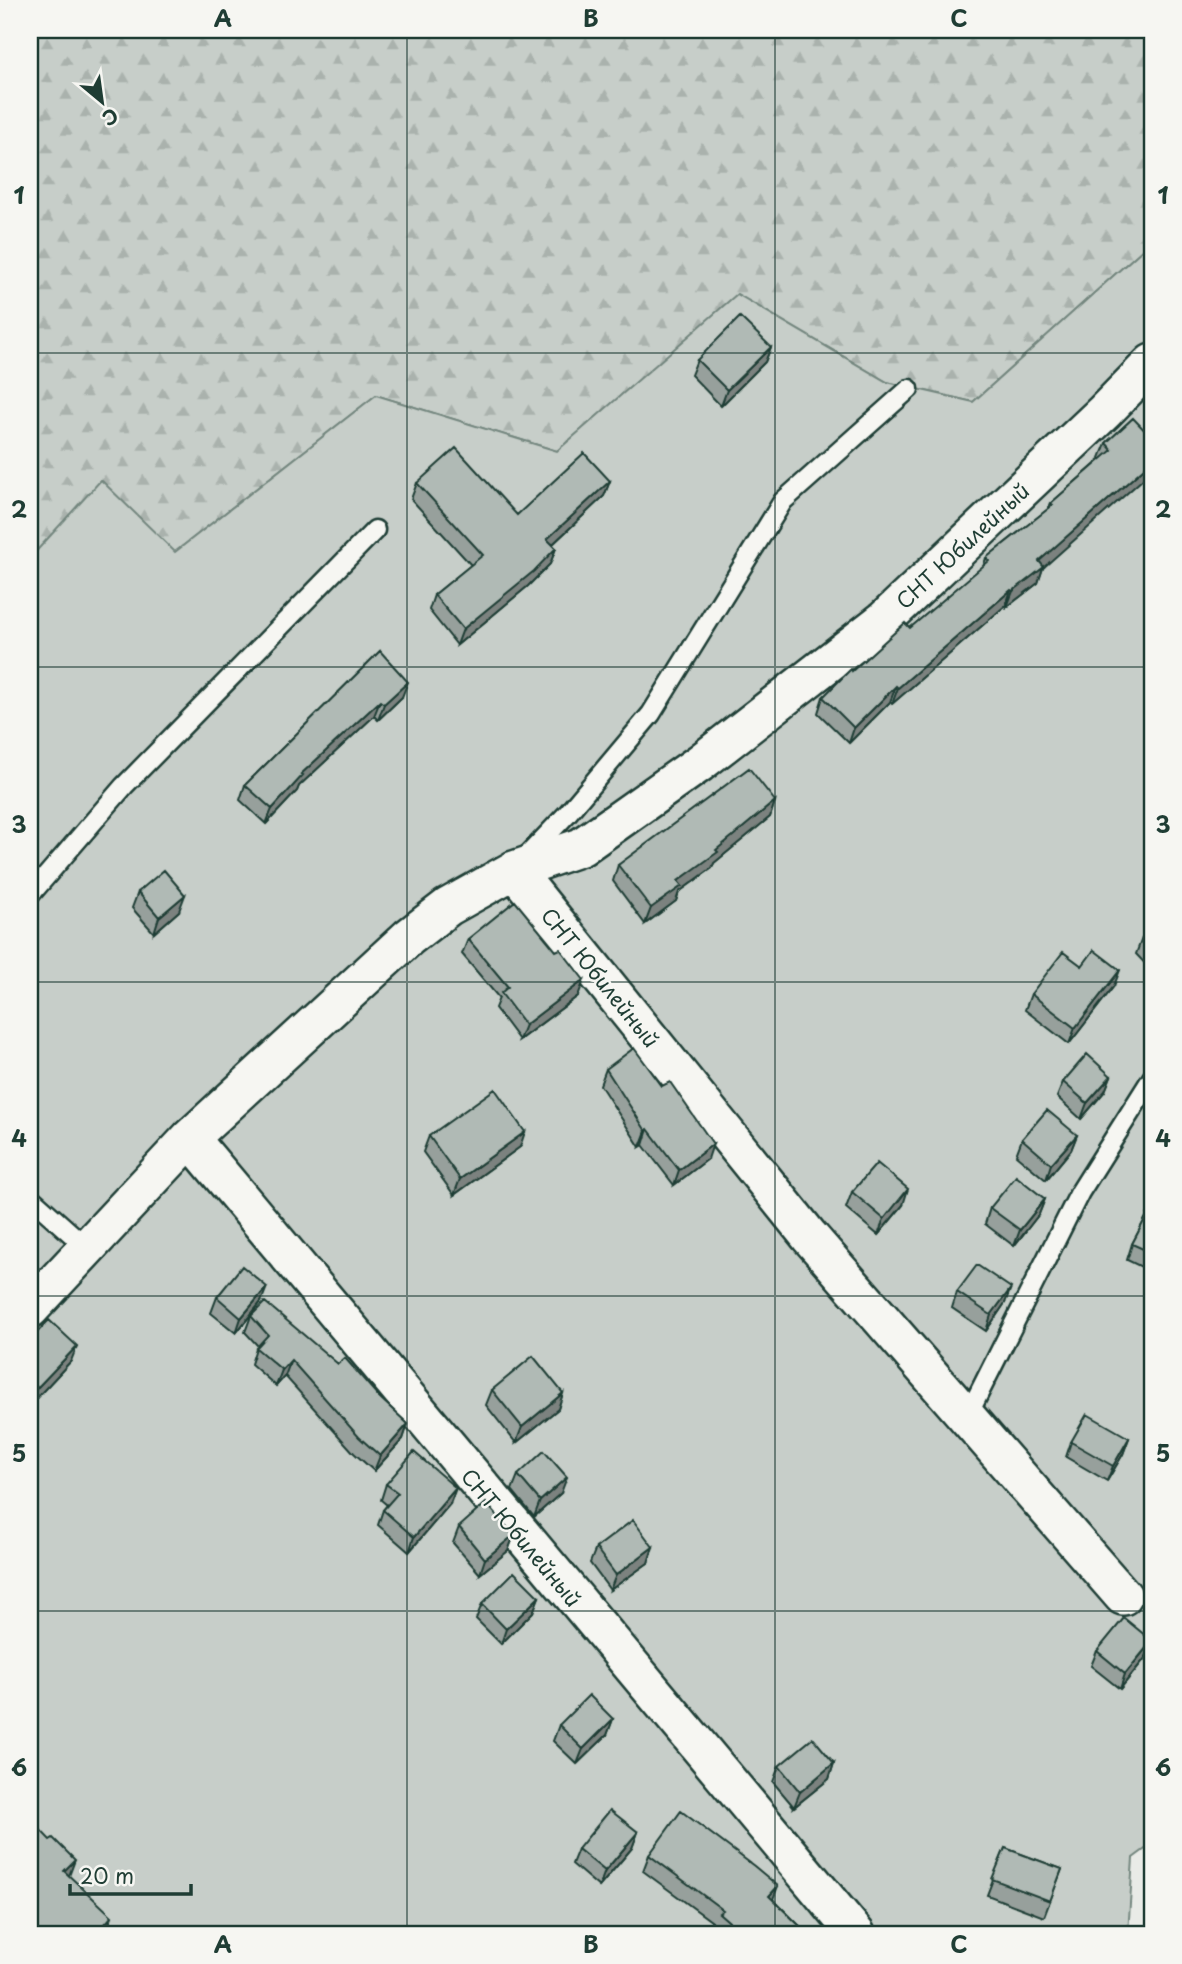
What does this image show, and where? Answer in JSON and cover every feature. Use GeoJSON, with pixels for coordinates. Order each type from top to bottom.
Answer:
{"type":"FeatureCollection","features":[{"type":"Feature","properties":{"kind":"street","name":"СНТ Юбилейный"},"geometry":{"type":"LineString","coordinates":[[30,1309],[190,1138],[409,937],[449,907],[514,870],[581,847],[700,762],[885,618],[1104,412],[1152,363]]}},
{"type":"Feature","properties":{"kind":"street","name":"СНТ Юбилейный"},"geometry":{"type":"LineString","coordinates":[[514,870],[809,1236],[1123,1596]]}},
{"type":"Feature","properties":{"kind":"street","name":"СНТ Юбилейный"},"geometry":{"type":"LineString","coordinates":[[190,1138],[856,1934]]}},
{"type":"Feature","properties":{"kind":"lane"},"geometry":{"type":"LineString","coordinates":[[514,870],[567,814],[651,714],[783,501],[909,389]]}},
{"type":"Feature","properties":{"kind":"lane"},"geometry":{"type":"LineString","coordinates":[[30,895],[124,786],[375,530]]}},
{"type":"Feature","properties":{"kind":"lane"},"geometry":{"type":"LineString","coordinates":[[967,1417],[1080,1192],[1152,1078]]}},
{"type":"Feature","properties":{"kind":"lane"},"geometry":{"type":"LineString","coordinates":[[30,1197],[86,1247]]}},
{"type":"Feature","properties":{"kind":"green space"},"geometry":{"type":"Polygon","coordinates":[[[30,30],[1152,30],[1152,241],[973,402],[887,382],[737,295],[557,451],[376,395],[175,552],[30,558],[30,30]]]}},
{"type":"Feature","properties":{"kind":"green space"},"geometry":{"type":"Polygon","coordinates":[[[1152,241],[1152,1844],[1133,1858],[1128,1934],[30,1934],[30,558],[101,480],[175,552],[376,395],[557,451],[737,294],[887,382],[973,402],[1152,241]]]}},
{"type":"Feature","properties":{"kind":"building"},"geometry":{"type":"Polygon","coordinates":[[[740,317],[771,347],[727,390],[697,360],[740,317]]]}},
{"type":"Feature","properties":{"kind":"building"},"geometry":{"type":"Polygon","coordinates":[[[1133,418],[1152,438],[1152,461],[1039,561],[1044,567],[1011,590],[898,688],[896,686],[854,728],[823,697],[905,623],[910,628],[989,561],[986,558],[1053,505],[1051,503],[1112,450],[1106,443],[1133,418]]]}},
{"type":"Feature","properties":{"kind":"building"},"geometry":{"type":"Polygon","coordinates":[[[456,448],[517,515],[584,453],[610,481],[547,539],[556,548],[534,571],[463,629],[434,595],[483,555],[417,483],[456,448]]]}},
{"type":"Feature","properties":{"kind":"building"},"geometry":{"type":"Polygon","coordinates":[[[380,651],[408,682],[384,704],[380,701],[301,774],[303,775],[272,809],[245,785],[380,651]]]}},
{"type":"Feature","properties":{"kind":"building"},"geometry":{"type":"Polygon","coordinates":[[[749,768],[775,801],[716,850],[718,852],[678,881],[682,886],[651,908],[618,865],[749,768]]]}},
{"type":"Feature","properties":{"kind":"building"},"geometry":{"type":"Polygon","coordinates":[[[164,870],[185,895],[159,917],[138,892],[164,870]]]}},
{"type":"Feature","properties":{"kind":"building"},"geometry":{"type":"Polygon","coordinates":[[[515,901],[556,951],[560,949],[584,980],[525,1025],[501,993],[508,987],[468,939],[515,901]]]}},
{"type":"Feature","properties":{"kind":"building"},"geometry":{"type":"Polygon","coordinates":[[[1152,929],[1152,949],[1142,938],[1152,929]]]}},
{"type":"Feature","properties":{"kind":"building"},"geometry":{"type":"Polygon","coordinates":[[[1094,950],[1120,970],[1075,1028],[1031,994],[1063,952],[1082,966],[1094,950]]]}},
{"type":"Feature","properties":{"kind":"building"},"geometry":{"type":"Polygon","coordinates":[[[634,1048],[662,1086],[670,1082],[713,1144],[679,1170],[648,1129],[646,1131],[606,1069],[634,1048]]]}},
{"type":"Feature","properties":{"kind":"building"},"geometry":{"type":"Polygon","coordinates":[[[1087,1054],[1111,1076],[1087,1103],[1063,1082],[1087,1054]]]}},
{"type":"Feature","properties":{"kind":"building"},"geometry":{"type":"Polygon","coordinates":[[[495,1089],[525,1132],[460,1179],[429,1136],[495,1089]]]}},
{"type":"Feature","properties":{"kind":"building"},"geometry":{"type":"Polygon","coordinates":[[[1047,1110],[1077,1135],[1051,1164],[1022,1139],[1047,1110]]]}},
{"type":"Feature","properties":{"kind":"building"},"geometry":{"type":"Polygon","coordinates":[[[877,1163],[908,1189],[884,1219],[852,1192],[877,1163]]]}},
{"type":"Feature","properties":{"kind":"building"},"geometry":{"type":"Polygon","coordinates":[[[1016,1176],[1045,1199],[1020,1230],[990,1208],[1016,1176]]]}},
{"type":"Feature","properties":{"kind":"building"},"geometry":{"type":"Polygon","coordinates":[[[1152,1206],[1152,1253],[1132,1244],[1152,1206]]]}},
{"type":"Feature","properties":{"kind":"building"},"geometry":{"type":"Polygon","coordinates":[[[30,1218],[36,1253],[30,1254],[30,1218]]]}},
{"type":"Feature","properties":{"kind":"building"},"geometry":{"type":"Polygon","coordinates":[[[977,1265],[1011,1288],[991,1315],[957,1292],[977,1265]]]}},
{"type":"Feature","properties":{"kind":"building"},"geometry":{"type":"Polygon","coordinates":[[[242,1266],[267,1287],[241,1318],[217,1297],[242,1266]]]}},
{"type":"Feature","properties":{"kind":"building"},"geometry":{"type":"Polygon","coordinates":[[[265,1302],[338,1364],[345,1358],[379,1397],[408,1424],[380,1456],[359,1437],[291,1360],[282,1370],[256,1348],[268,1335],[251,1316],[265,1302]]]}},
{"type":"Feature","properties":{"kind":"building"},"geometry":{"type":"Polygon","coordinates":[[[49,1320],[77,1346],[36,1389],[30,1384],[30,1340],[49,1320]]]}},
{"type":"Feature","properties":{"kind":"building"},"geometry":{"type":"Polygon","coordinates":[[[533,1356],[563,1393],[522,1427],[492,1390],[533,1356]]]}},
{"type":"Feature","properties":{"kind":"building"},"geometry":{"type":"Polygon","coordinates":[[[1087,1414],[1129,1438],[1113,1466],[1071,1442],[1087,1414]]]}},
{"type":"Feature","properties":{"kind":"building"},"geometry":{"type":"Polygon","coordinates":[[[544,1451],[567,1477],[540,1501],[518,1475],[544,1451]]]}},
{"type":"Feature","properties":{"kind":"building"},"geometry":{"type":"Polygon","coordinates":[[[414,1452],[456,1488],[414,1537],[383,1510],[398,1493],[386,1484],[414,1452]]]}},
{"type":"Feature","properties":{"kind":"building"},"geometry":{"type":"Polygon","coordinates":[[[486,1503],[514,1535],[485,1559],[459,1527],[486,1503]]]}},
{"type":"Feature","properties":{"kind":"building"},"geometry":{"type":"Polygon","coordinates":[[[633,1520],[653,1547],[616,1575],[596,1548],[633,1520]]]}},
{"type":"Feature","properties":{"kind":"building"},"geometry":{"type":"Polygon","coordinates":[[[514,1572],[539,1597],[506,1629],[482,1604],[514,1572]]]}},
{"type":"Feature","properties":{"kind":"building"},"geometry":{"type":"Polygon","coordinates":[[[1124,1618],[1152,1641],[1125,1674],[1097,1651],[1124,1618]]]}},
{"type":"Feature","properties":{"kind":"building"},"geometry":{"type":"Polygon","coordinates":[[[589,1695],[613,1719],[583,1749],[559,1725],[589,1695]]]}},
{"type":"Feature","properties":{"kind":"building"},"geometry":{"type":"Polygon","coordinates":[[[813,1738],[834,1763],[800,1792],[779,1766],[813,1738]]]}},
{"type":"Feature","properties":{"kind":"building"},"geometry":{"type":"Polygon","coordinates":[[[610,1810],[638,1832],[605,1871],[578,1849],[610,1810]]]}},
{"type":"Feature","properties":{"kind":"building"},"geometry":{"type":"Polygon","coordinates":[[[681,1811],[778,1886],[769,1896],[808,1934],[743,1934],[719,1913],[723,1910],[649,1855],[681,1811]]]}},
{"type":"Feature","properties":{"kind":"building"},"geometry":{"type":"Polygon","coordinates":[[[30,1819],[75,1860],[64,1871],[112,1916],[105,1924],[116,1934],[30,1934],[30,1819]]]}},
{"type":"Feature","properties":{"kind":"building"},"geometry":{"type":"Polygon","coordinates":[[[1005,1848],[1062,1869],[1050,1901],[992,1879],[1005,1848]]]}}]}
